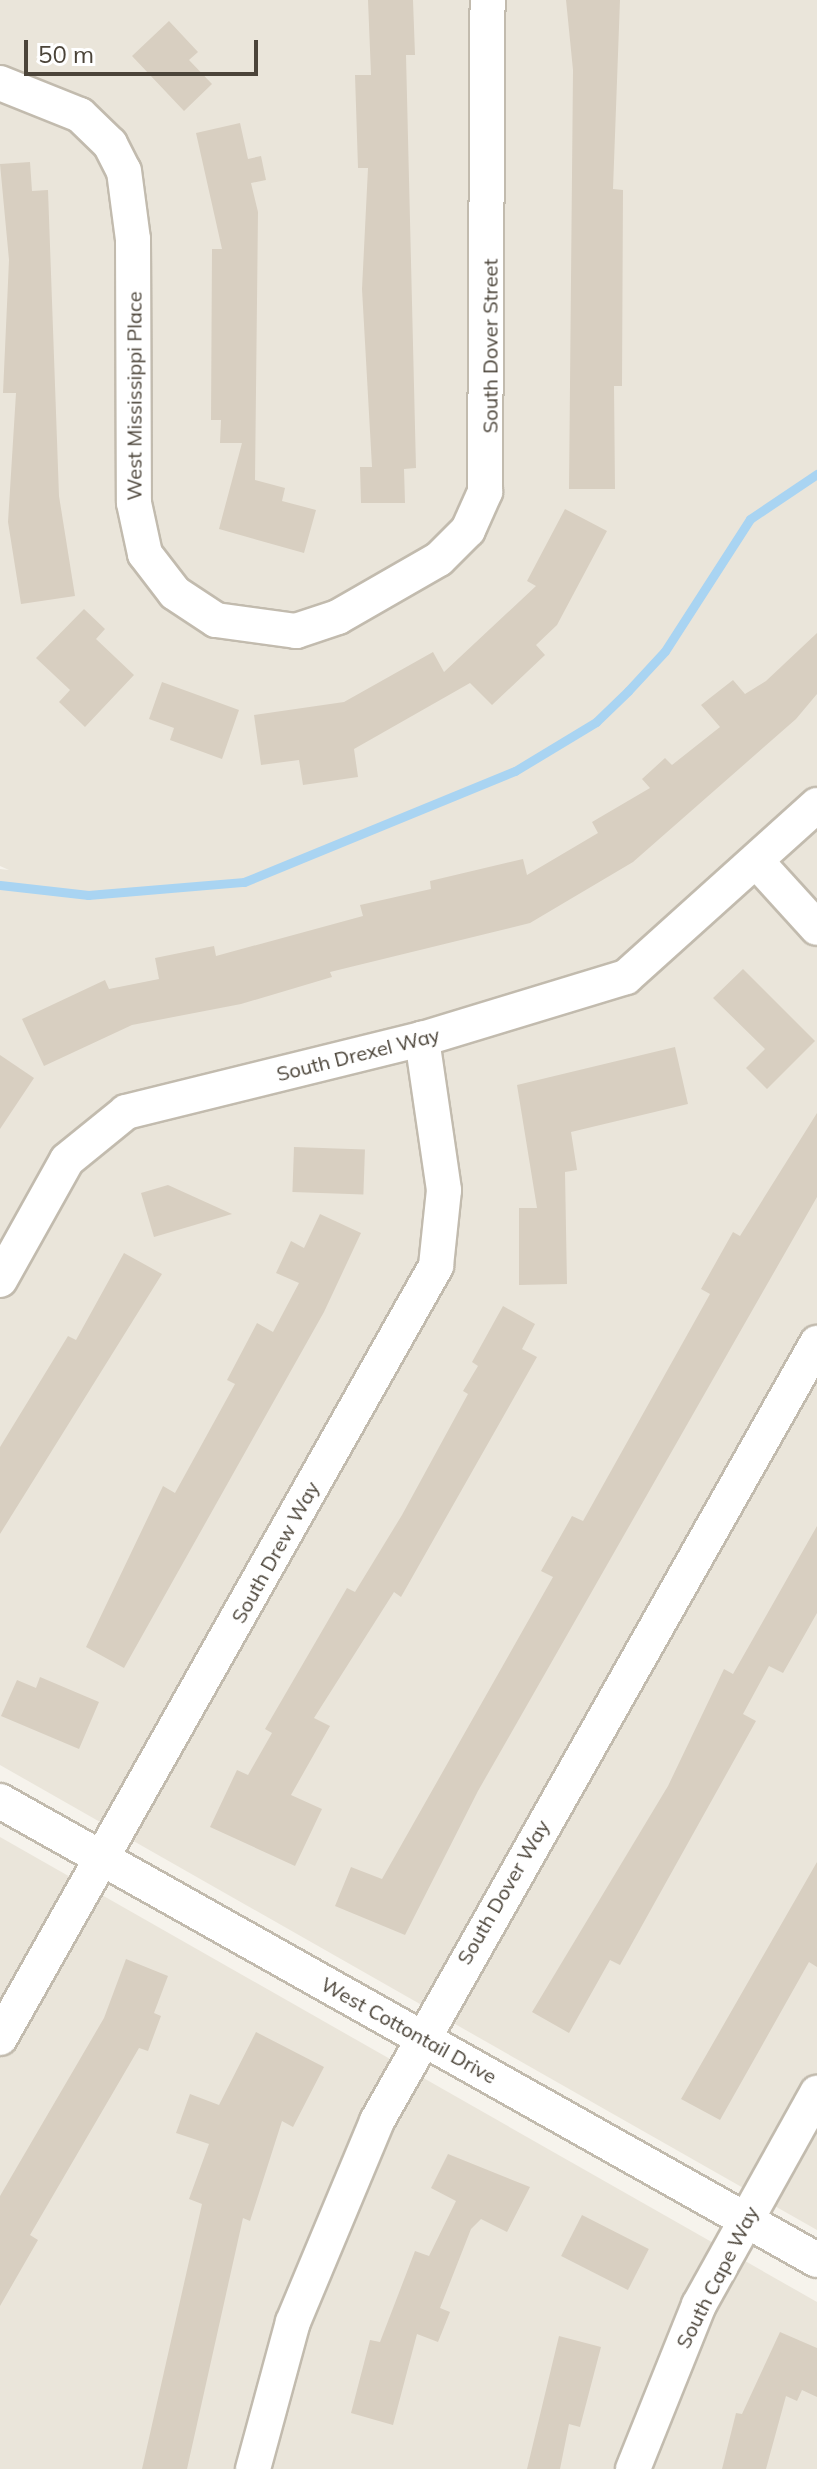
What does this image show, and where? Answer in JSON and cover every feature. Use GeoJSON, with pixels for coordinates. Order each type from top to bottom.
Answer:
{"type":"FeatureCollection","features":[{"type":"Feature","properties":{"kind":"street","name":"South Dover Street"},"geometry":{"type":"LineString","coordinates":[[338,617],[445,554],[475,520],[485,492],[488,0]]}},
{"type":"Feature","properties":{"kind":"street","name":"West Mississippi Place"},"geometry":{"type":"LineString","coordinates":[[0,83],[80,115],[110,144],[124,171],[132,215],[135,516],[153,567],[191,606],[229,625],[277,634],[338,617]]}},
{"type":"Feature","properties":{"kind":"street","name":"South Drexel Way"},"geometry":{"type":"LineString","coordinates":[[0,1280],[67,1160],[126,1112],[422,1039],[626,977],[817,805]]}},
{"type":"Feature","properties":{"kind":"street"},"geometry":{"type":"LineString","coordinates":[[757,862],[817,928]]}},
{"type":"Feature","properties":{"kind":"street","name":"South Drew Way"},"geometry":{"type":"LineString","coordinates":[[0,2038],[436,1266],[444,1190],[422,1039]]}},
{"type":"Feature","properties":{"kind":"street","name":"South Dover Way"},"geometry":{"type":"LineString","coordinates":[[253,2469],[317,2253],[420,2037],[817,1343]]}},
{"type":"Feature","properties":{"kind":"street","name":"West Cottontail Drive"},"geometry":{"type":"LineString","coordinates":[[0,1801],[817,2260]]}},
{"type":"Feature","properties":{"kind":"street","name":"South Cape Way"},"geometry":{"type":"LineString","coordinates":[[633,2469],[699,2305],[817,2093]]}},
{"type":"Feature","properties":{"kind":"shaded area"},"geometry":{"type":"Polygon","coordinates":[[[0,0],[817,0],[817,2230],[0,1765],[0,869],[9,870],[0,866],[0,0]]]}},
{"type":"Feature","properties":{"kind":"shaded area"},"geometry":{"type":"Polygon","coordinates":[[[0,1837],[817,2302],[817,2469],[0,2469],[0,1837]]]}},
{"type":"Feature","properties":{"kind":"building"},"geometry":{"type":"Polygon","coordinates":[[[368,0],[413,0],[415,55],[406,55],[416,468],[404,469],[405,503],[361,503],[360,467],[372,467],[362,289],[368,168],[358,168],[355,75],[371,75],[368,0]]]}},
{"type":"Feature","properties":{"kind":"building"},"geometry":{"type":"Polygon","coordinates":[[[566,0],[620,0],[613,189],[623,190],[622,386],[614,386],[615,489],[569,489],[573,70],[566,0]]]}},
{"type":"Feature","properties":{"kind":"building"},"geometry":{"type":"Polygon","coordinates":[[[169,21],[198,52],[189,60],[212,84],[184,111],[132,56],[169,21]]]}},
{"type":"Feature","properties":{"kind":"building"},"geometry":{"type":"Polygon","coordinates":[[[240,123],[248,159],[261,156],[266,180],[251,183],[258,212],[255,480],[285,488],[282,501],[316,510],[304,553],[219,529],[242,443],[220,443],[221,420],[211,420],[212,249],[222,249],[196,133],[240,123]]]}},
{"type":"Feature","properties":{"kind":"building"},"geometry":{"type":"Polygon","coordinates":[[[30,162],[32,191],[48,190],[59,496],[75,596],[21,604],[8,522],[16,393],[3,393],[9,260],[0,164],[30,162]]]}},
{"type":"Feature","properties":{"kind":"building"},"geometry":{"type":"Polygon","coordinates":[[[565,509],[607,531],[557,625],[536,645],[545,655],[492,705],[470,683],[354,749],[358,777],[303,785],[299,760],[261,765],[254,715],[344,702],[433,652],[444,672],[536,586],[527,581],[565,509]]]}},
{"type":"Feature","properties":{"kind":"building"},"geometry":{"type":"Polygon","coordinates":[[[84,609],[105,629],[96,639],[134,675],[85,727],[59,702],[70,690],[36,658],[84,609]]]}},
{"type":"Feature","properties":{"kind":"building"},"geometry":{"type":"Polygon","coordinates":[[[817,633],[817,694],[796,719],[633,862],[530,923],[330,972],[332,977],[241,1004],[132,1025],[44,1066],[22,1019],[105,980],[109,989],[159,979],[155,958],[214,946],[216,956],[363,916],[360,905],[431,889],[430,881],[523,859],[527,875],[598,833],[592,822],[650,788],[642,779],[665,758],[672,765],[720,727],[701,705],[733,680],[745,694],[766,681],[817,633]]]}},
{"type":"Feature","properties":{"kind":"building"},"geometry":{"type":"Polygon","coordinates":[[[162,682],[239,710],[222,759],[170,740],[174,728],[149,719],[162,682]]]}},
{"type":"Feature","properties":{"kind":"building"},"geometry":{"type":"Polygon","coordinates":[[[743,969],[815,1041],[767,1089],[746,1068],[765,1049],[713,998],[743,969]]]}},
{"type":"Feature","properties":{"kind":"building"},"geometry":{"type":"Polygon","coordinates":[[[675,1047],[688,1104],[571,1132],[577,1170],[565,1172],[567,1284],[519,1285],[519,1208],[537,1208],[517,1085],[675,1047]]]}},
{"type":"Feature","properties":{"kind":"building"},"geometry":{"type":"Polygon","coordinates":[[[0,1055],[34,1078],[0,1129],[0,1055]]]}},
{"type":"Feature","properties":{"kind":"building"},"geometry":{"type":"Polygon","coordinates":[[[817,1113],[817,1197],[478,1791],[405,1935],[335,1906],[351,1867],[382,1879],[553,1577],[541,1571],[572,1516],[583,1521],[710,1294],[701,1289],[733,1232],[740,1236],[817,1113]]]}},
{"type":"Feature","properties":{"kind":"building"},"geometry":{"type":"Polygon","coordinates":[[[294,1147],[365,1149],[363,1194],[292,1192],[294,1147]]]}},
{"type":"Feature","properties":{"kind":"building"},"geometry":{"type":"Polygon","coordinates":[[[168,1185],[232,1214],[154,1237],[141,1193],[168,1185]]]}},
{"type":"Feature","properties":{"kind":"building"},"geometry":{"type":"Polygon","coordinates":[[[320,1214],[361,1233],[324,1312],[124,1668],[86,1647],[163,1486],[175,1493],[235,1384],[227,1380],[257,1323],[273,1332],[299,1283],[276,1273],[291,1241],[304,1248],[320,1214]]]}},
{"type":"Feature","properties":{"kind":"building"},"geometry":{"type":"Polygon","coordinates":[[[124,1253],[162,1274],[0,1534],[0,1447],[68,1336],[76,1340],[124,1253]]]}},
{"type":"Feature","properties":{"kind":"building"},"geometry":{"type":"Polygon","coordinates":[[[503,1306],[535,1324],[522,1349],[537,1357],[401,1597],[394,1592],[314,1718],[330,1726],[291,1795],[322,1809],[295,1866],[210,1827],[237,1770],[248,1775],[272,1733],[265,1729],[347,1588],[355,1592],[402,1515],[468,1394],[463,1391],[478,1366],[472,1362],[503,1306]]]}},
{"type":"Feature","properties":{"kind":"building"},"geometry":{"type":"Polygon","coordinates":[[[817,1526],[817,1613],[783,1673],[769,1666],[743,1714],[756,1721],[620,1965],[610,1960],[569,2033],[532,2012],[668,1786],[724,1669],[733,1674],[817,1526]]]}},
{"type":"Feature","properties":{"kind":"building"},"geometry":{"type":"Polygon","coordinates":[[[40,1677],[99,1702],[79,1749],[1,1716],[17,1680],[36,1688],[40,1677]]]}},
{"type":"Feature","properties":{"kind":"building"},"geometry":{"type":"Polygon","coordinates":[[[817,1862],[817,1967],[809,1962],[720,2120],[681,2099],[817,1862]]]}},
{"type":"Feature","properties":{"kind":"building"},"geometry":{"type":"Polygon","coordinates":[[[126,1959],[168,1976],[154,2013],[161,2016],[148,2051],[139,2048],[30,2235],[38,2240],[0,2306],[0,2196],[104,2018],[126,1959]]]}},
{"type":"Feature","properties":{"kind":"building"},"geometry":{"type":"Polygon","coordinates":[[[256,2032],[324,2067],[293,2127],[282,2121],[250,2221],[243,2218],[187,2469],[142,2469],[202,2204],[189,2199],[209,2144],[176,2133],[190,2094],[219,2105],[256,2032]]]}},
{"type":"Feature","properties":{"kind":"building"},"geometry":{"type":"Polygon","coordinates":[[[448,2154],[530,2187],[507,2232],[481,2219],[471,2229],[440,2308],[450,2312],[438,2342],[417,2334],[393,2425],[351,2413],[370,2340],[380,2342],[415,2251],[429,2256],[456,2201],[431,2188],[448,2154]]]}},
{"type":"Feature","properties":{"kind":"building"},"geometry":{"type":"Polygon","coordinates":[[[582,2215],[649,2249],[628,2290],[561,2256],[582,2215]]]}},
{"type":"Feature","properties":{"kind":"building"},"geometry":{"type":"Polygon","coordinates":[[[780,2332],[817,2348],[817,2397],[802,2390],[797,2401],[786,2396],[766,2469],[722,2469],[736,2413],[742,2414],[780,2332]]]}},
{"type":"Feature","properties":{"kind":"building"},"geometry":{"type":"Polygon","coordinates":[[[559,2336],[601,2347],[580,2427],[569,2424],[560,2469],[527,2469],[559,2336]]]}},
{"type":"Feature","properties":{"kind":"waterway"},"geometry":{"type":"LineString","coordinates":[[0,885],[88,895],[244,882],[515,771],[596,722],[628,691],[665,651],[750,519],[817,474]]}}]}
